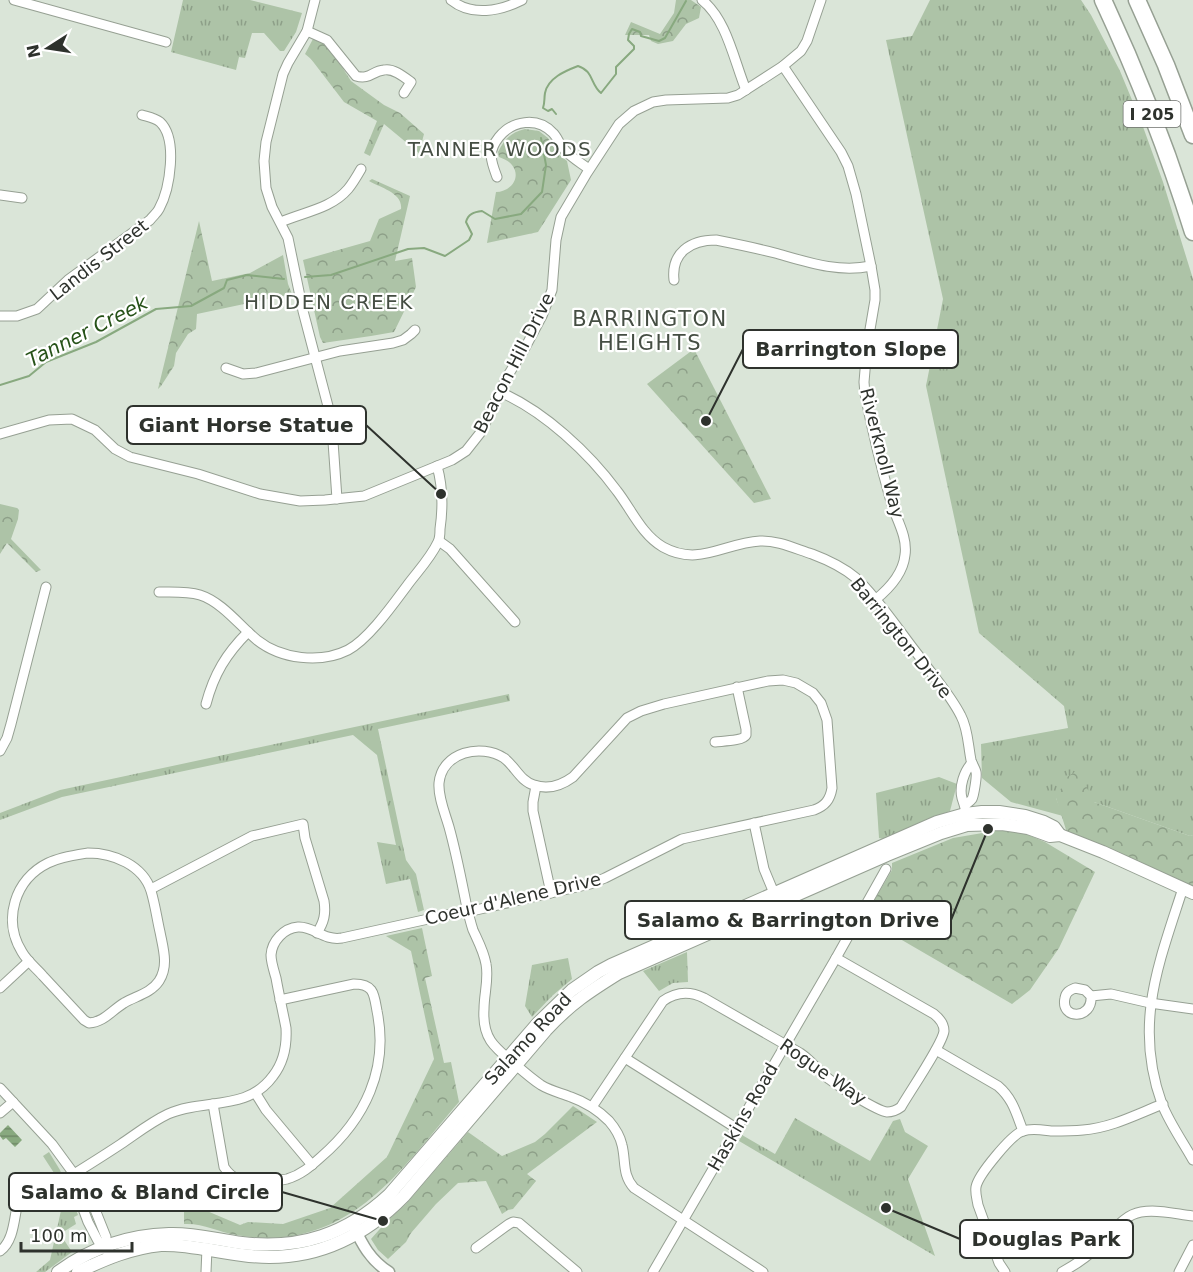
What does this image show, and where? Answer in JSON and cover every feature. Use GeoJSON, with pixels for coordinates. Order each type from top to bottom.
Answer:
{"type":"FeatureCollection","features":[{"type":"Feature","properties":{"kind":"highway","name":"I 205"},"geometry":{"type":"LineString","coordinates":[[1103,0],[1134,68],[1157,127],[1193,232]]}},
{"type":"Feature","properties":{"kind":"highway","name":"I 205"},"geometry":{"type":"LineString","coordinates":[[1137,0],[1166,65],[1193,135]]}},
{"type":"Feature","properties":{"kind":"main road","name":"Salamo Road"},"geometry":{"type":"LineString","coordinates":[[58,1272],[79,1258],[162,1245],[207,1248],[250,1256],[271,1257],[290,1256],[318,1250],[355,1228],[380,1218],[404,1196],[512,1062],[538,1023],[561,999],[598,972],[617,962],[776,899],[929,825],[982,812],[1025,816],[1054,826],[1060,835],[1188,890]]}},
{"type":"Feature","properties":{"kind":"main road","name":"Salamo Road"},"geometry":{"type":"LineString","coordinates":[[78,1272],[107,1252],[138,1237],[170,1234],[270,1245],[287,1244],[355,1228]]}},
{"type":"Feature","properties":{"kind":"street"},"geometry":{"type":"LineString","coordinates":[[14,0],[166,42]]}},
{"type":"Feature","properties":{"kind":"street"},"geometry":{"type":"LineString","coordinates":[[315,0],[307,31],[283,74],[264,161],[266,188],[272,207],[288,238],[304,315],[329,410],[337,499]]}},
{"type":"Feature","properties":{"kind":"street"},"geometry":{"type":"LineString","coordinates":[[451,0],[471,9],[483,11],[509,7],[522,0]]}},
{"type":"Feature","properties":{"kind":"street"},"geometry":{"type":"LineString","coordinates":[[702,0],[711,7],[723,29],[746,90]]}},
{"type":"Feature","properties":{"kind":"street","name":"Beacon Hill Drive"},"geometry":{"type":"LineString","coordinates":[[0,434],[49,420],[72,419],[91,428],[115,449],[130,457],[271,496],[303,501],[371,494],[460,456],[481,432],[507,376],[526,346],[551,295],[556,240],[561,217],[619,124],[625,117],[649,104],[666,100],[728,98],[738,95],[783,66],[804,47],[821,0]]}},
{"type":"Feature","properties":{"kind":"street"},"geometry":{"type":"LineString","coordinates":[[307,31],[331,43],[349,70],[356,76],[367,78],[386,69],[405,77],[411,82],[404,93]]}},
{"type":"Feature","properties":{"kind":"street","name":"Riverknoll Way"},"geometry":{"type":"LineString","coordinates":[[783,66],[848,166],[871,266],[875,300],[864,382],[890,499],[906,545],[898,574],[891,586],[875,600]]}},
{"type":"Feature","properties":{"kind":"street","name":"Landis Street"},"geometry":{"type":"LineString","coordinates":[[0,316],[17,316],[38,308],[68,280],[150,220],[159,209],[165,195],[171,166],[170,141],[162,124],[142,115]]}},
{"type":"Feature","properties":{"kind":"street"},"geometry":{"type":"LineString","coordinates":[[497,177],[491,160],[492,149],[508,128],[525,122],[535,123],[550,130],[564,149],[590,169]]}},
{"type":"Feature","properties":{"kind":"street"},"geometry":{"type":"LineString","coordinates":[[281,222],[338,199],[349,188],[361,169]]}},
{"type":"Feature","properties":{"kind":"street"},"geometry":{"type":"LineString","coordinates":[[0,195],[22,198]]}},
{"type":"Feature","properties":{"kind":"street"},"geometry":{"type":"LineString","coordinates":[[674,280],[674,263],[678,256],[691,245],[707,240],[770,252],[819,266],[864,268],[871,266]]}},
{"type":"Feature","properties":{"kind":"street"},"geometry":{"type":"LineString","coordinates":[[226,368],[243,374],[256,373],[340,351],[393,344],[403,340],[415,330]]}},
{"type":"Feature","properties":{"kind":"street","name":"Barrington Drive"},"geometry":{"type":"LineString","coordinates":[[500,392],[537,412],[554,425],[597,467],[617,490],[644,531],[662,546],[679,554],[705,555],[753,542],[775,543],[813,554],[835,564],[854,577],[875,600],[962,718],[969,739],[972,763],[963,778],[961,795],[966,815]]}},
{"type":"Feature","properties":{"kind":"street"},"geometry":{"type":"LineString","coordinates":[[159,592],[200,595],[221,607],[260,642],[297,657],[320,657],[348,650],[375,627],[439,541],[442,499],[437,466]]}},
{"type":"Feature","properties":{"kind":"street"},"geometry":{"type":"LineString","coordinates":[[439,541],[450,549],[515,621]]}},
{"type":"Feature","properties":{"kind":"street"},"geometry":{"type":"LineString","coordinates":[[0,751],[12,721],[46,587]]}},
{"type":"Feature","properties":{"kind":"street"},"geometry":{"type":"LineString","coordinates":[[206,704],[223,661],[248,632]]}},
{"type":"Feature","properties":{"kind":"street","name":"Coeur d'Alene Drive"},"geometry":{"type":"LineString","coordinates":[[256,1094],[277,1072],[285,1052],[286,1028],[271,955],[275,941],[286,931],[296,927],[310,929],[334,939],[342,938],[579,887],[605,879],[682,839],[814,810],[825,804],[832,788],[825,710],[817,697],[808,689],[796,683],[778,680],[653,706],[638,712],[622,723],[569,780],[549,787],[536,786]]}},
{"type":"Feature","properties":{"kind":"street"},"geometry":{"type":"LineString","coordinates":[[715,742],[744,738],[746,735],[737,687]]}},
{"type":"Feature","properties":{"kind":"street"},"geometry":{"type":"LineString","coordinates":[[551,893],[533,811],[536,786],[525,780],[503,758],[485,751],[464,753],[454,757],[442,771],[439,784],[440,797],[453,839],[472,927],[486,963],[483,1021],[493,1046],[533,1080],[546,1088],[592,1107],[609,1121],[623,1146],[626,1175],[628,1182],[634,1188],[763,1272]]}},
{"type":"Feature","properties":{"kind":"street"},"geometry":{"type":"LineString","coordinates":[[754,823],[764,869],[776,899]]}},
{"type":"Feature","properties":{"kind":"street"},"geometry":{"type":"LineString","coordinates":[[151,889],[252,836],[303,824],[326,911],[317,933]]}},
{"type":"Feature","properties":{"kind":"street"},"geometry":{"type":"LineString","coordinates":[[100,853],[129,864],[142,876],[151,889],[165,958],[162,976],[152,988],[123,1004],[102,1021],[89,1023],[84,1020],[29,961],[22,953],[15,936],[13,909],[22,885],[37,869],[60,859],[100,853]]}},
{"type":"Feature","properties":{"kind":"street","name":"Haskins Road"},"geometry":{"type":"LineString","coordinates":[[653,1272],[886,869]]}},
{"type":"Feature","properties":{"kind":"street"},"geometry":{"type":"LineString","coordinates":[[1188,890],[1159,963],[1150,1002],[1149,1026],[1151,1053],[1163,1104],[1193,1160]]}},
{"type":"Feature","properties":{"kind":"street","name":"Rogue Way"},"geometry":{"type":"LineString","coordinates":[[592,1107],[663,1001],[673,995],[686,992],[704,998],[785,1044],[809,1059],[827,1078],[880,1110],[895,1111],[901,1107],[936,1050],[944,1031],[943,1025],[939,1018],[836,958]]}},
{"type":"Feature","properties":{"kind":"street"},"geometry":{"type":"LineString","coordinates":[[0,988],[29,961]]}},
{"type":"Feature","properties":{"kind":"street"},"geometry":{"type":"LineString","coordinates":[[213,1104],[224,1167],[233,1178],[246,1181],[279,1180],[304,1172],[336,1144],[354,1122],[378,1068],[381,1036],[373,992],[365,985],[348,985],[280,1000]]}},
{"type":"Feature","properties":{"kind":"street"},"geometry":{"type":"LineString","coordinates":[[1091,996],[1111,994],[1193,1009]]}},
{"type":"Feature","properties":{"kind":"street"},"geometry":{"type":"LineString","coordinates":[[936,1050],[1006,1093],[1023,1131]]}},
{"type":"Feature","properties":{"kind":"street"},"geometry":{"type":"LineString","coordinates":[[625,1058],[736,1128]]}},
{"type":"Feature","properties":{"kind":"street"},"geometry":{"type":"LineString","coordinates":[[0,1088],[53,1145],[74,1174],[84,1182],[105,1237],[107,1252]]}},
{"type":"Feature","properties":{"kind":"street"},"geometry":{"type":"LineString","coordinates":[[74,1174],[160,1118],[183,1109],[236,1100],[256,1094],[266,1110],[312,1165]]}},
{"type":"Feature","properties":{"kind":"street"},"geometry":{"type":"LineString","coordinates":[[0,1113],[13,1102]]}},
{"type":"Feature","properties":{"kind":"street"},"geometry":{"type":"LineString","coordinates":[[1003,1271],[978,1205],[976,1188],[978,1180],[1008,1142],[1023,1131],[1067,1131],[1103,1127],[1163,1104]]}},
{"type":"Feature","properties":{"kind":"street"},"geometry":{"type":"LineString","coordinates":[[0,1251],[7,1246],[17,1206]]}},
{"type":"Feature","properties":{"kind":"street"},"geometry":{"type":"LineString","coordinates":[[1062,1272],[1088,1256],[1130,1215],[1155,1211],[1193,1216]]}},
{"type":"Feature","properties":{"kind":"street"},"geometry":{"type":"LineString","coordinates":[[476,1248],[508,1224],[519,1223],[577,1272]]}},
{"type":"Feature","properties":{"kind":"street"},"geometry":{"type":"LineString","coordinates":[[355,1228],[370,1257],[388,1272]]}},
{"type":"Feature","properties":{"kind":"street"},"geometry":{"type":"LineString","coordinates":[[1179,1272],[1193,1245]]}},
{"type":"Feature","properties":{"kind":"street"},"geometry":{"type":"LineString","coordinates":[[206,1272],[207,1248]]}},
{"type":"Feature","properties":{"kind":"green space"},"geometry":{"type":"Polygon","coordinates":[[[183,0],[250,0],[302,13],[296,32],[284,51],[280,51],[264,33],[252,33],[245,58],[239,57],[236,70],[171,52],[183,0]]]}},
{"type":"Feature","properties":{"kind":"green space"},"geometry":{"type":"Polygon","coordinates":[[[676,0],[691,0],[701,7],[699,18],[686,24],[673,41],[658,44],[651,41],[649,35],[625,35],[631,22],[660,34],[674,13],[676,0]]]}},
{"type":"Feature","properties":{"kind":"green space"},"geometry":{"type":"Polygon","coordinates":[[[930,0],[1081,0],[1120,71],[1163,182],[1193,279],[1193,835],[1190,836],[1094,802],[1056,798],[1063,816],[1011,802],[982,778],[981,744],[1068,728],[1064,706],[979,633],[926,386],[943,299],[886,40],[912,36],[930,0]]]}},
{"type":"Feature","properties":{"kind":"green space"},"geometry":{"type":"Polygon","coordinates":[[[314,37],[331,50],[351,81],[384,105],[400,113],[424,134],[419,153],[384,124],[370,156],[364,153],[377,121],[344,102],[305,54],[314,37]]]}},
{"type":"Feature","properties":{"kind":"green space"},"geometry":{"type":"Polygon","coordinates":[[[525,129],[539,131],[548,138],[558,154],[567,161],[571,180],[538,232],[487,243],[496,192],[510,187],[516,175],[512,165],[499,157],[498,152],[508,137],[525,129]]]}},
{"type":"Feature","properties":{"kind":"green space"},"geometry":{"type":"Polygon","coordinates":[[[372,179],[410,196],[395,261],[412,258],[416,287],[394,332],[323,343],[303,260],[370,241],[379,219],[401,209],[399,199],[369,181],[372,179]]]}},
{"type":"Feature","properties":{"kind":"green space"},"geometry":{"type":"Polygon","coordinates":[[[199,221],[212,281],[250,273],[283,255],[292,294],[197,314],[196,329],[188,334],[176,353],[174,366],[158,389],[199,221]]]}},
{"type":"Feature","properties":{"kind":"green space"},"geometry":{"type":"Polygon","coordinates":[[[694,349],[771,499],[754,503],[647,384],[694,349]]]}},
{"type":"Feature","properties":{"kind":"green space"},"geometry":{"type":"Polygon","coordinates":[[[0,504],[19,510],[11,539],[41,570],[36,572],[7,543],[0,554],[0,504]]]}},
{"type":"Feature","properties":{"kind":"green space"},"geometry":{"type":"Polygon","coordinates":[[[509,694],[510,701],[378,729],[406,860],[416,874],[424,910],[418,912],[410,879],[386,884],[377,842],[396,845],[377,755],[353,735],[62,797],[0,820],[0,813],[60,790],[509,694]]]}},
{"type":"Feature","properties":{"kind":"green space"},"geometry":{"type":"Polygon","coordinates":[[[1078,770],[1094,802],[1190,836],[1193,835],[1193,886],[1067,833],[1056,798],[1067,777],[1078,770]]]}},
{"type":"Feature","properties":{"kind":"green space"},"geometry":{"type":"Polygon","coordinates":[[[939,777],[957,784],[950,811],[883,839],[879,838],[876,793],[939,777]]]}},
{"type":"Feature","properties":{"kind":"green space"},"geometry":{"type":"Polygon","coordinates":[[[1012,828],[1045,842],[1095,872],[1059,948],[1030,990],[1012,1004],[864,918],[892,870],[892,863],[953,838],[1012,828]]]}},
{"type":"Feature","properties":{"kind":"green space"},"geometry":{"type":"Polygon","coordinates":[[[422,928],[432,976],[425,978],[444,1063],[451,1062],[459,1102],[399,1172],[378,1192],[355,1210],[329,1225],[301,1234],[269,1238],[241,1236],[198,1225],[184,1224],[184,1209],[207,1211],[240,1225],[248,1222],[283,1224],[330,1208],[387,1157],[434,1059],[411,951],[386,936],[422,928]]]}},
{"type":"Feature","properties":{"kind":"green space"},"geometry":{"type":"Polygon","coordinates":[[[687,952],[688,982],[673,983],[659,991],[643,971],[687,952]]]}},
{"type":"Feature","properties":{"kind":"green space"},"geometry":{"type":"Polygon","coordinates":[[[568,958],[572,979],[532,1017],[525,1006],[532,965],[568,958]]]}},
{"type":"Feature","properties":{"kind":"green space"},"geometry":{"type":"Polygon","coordinates":[[[573,1106],[597,1122],[527,1174],[536,1181],[513,1209],[502,1214],[486,1181],[458,1183],[436,1204],[406,1242],[388,1259],[378,1250],[371,1239],[406,1204],[468,1132],[502,1156],[535,1142],[573,1106]]]}},
{"type":"Feature","properties":{"kind":"green space"},"geometry":{"type":"Polygon","coordinates":[[[795,1118],[870,1161],[893,1121],[900,1119],[905,1132],[928,1146],[908,1179],[935,1256],[739,1141],[742,1135],[775,1154],[795,1118]]]}},
{"type":"Feature","properties":{"kind":"green space"},"geometry":{"type":"Polygon","coordinates":[[[49,1152],[60,1170],[78,1215],[74,1217],[76,1224],[60,1234],[72,1252],[45,1272],[36,1272],[50,1260],[64,1197],[54,1173],[43,1156],[49,1152]]]}},
{"type":"Feature","properties":{"kind":"shaded area"},"geometry":{"type":"Polygon","coordinates":[[[8,1125],[22,1140],[15,1147],[6,1138],[3,1140],[0,1136],[8,1125]]]}},
{"type":"Feature","properties":{"kind":"waterway","name":"Tanner Creek"},"geometry":{"type":"LineString","coordinates":[[556,114],[552,109],[548,111],[543,108],[545,93],[553,79],[578,66],[587,71],[601,93],[616,74],[616,67],[634,49],[628,40],[632,29],[640,32],[641,36],[659,41],[665,38],[686,1]]}},
{"type":"Feature","properties":{"kind":"waterway","name":"Tanner Creek"},"geometry":{"type":"LineString","coordinates":[[305,277],[331,275],[408,249],[424,248],[445,256],[469,240],[472,234],[466,222],[472,214],[482,211],[495,219],[521,214],[542,192],[546,165],[541,138]]}},
{"type":"Feature","properties":{"kind":"waterway","name":"Tanner Creek"},"geometry":{"type":"LineString","coordinates":[[0,385],[29,376],[46,362],[96,342],[156,309],[191,306],[224,288],[227,280],[247,275],[284,279]]}},
{"type":"Feature","properties":{"kind":"place","name":"Barrington Slope"},"geometry":{"type":"Point","coordinates":[706,421]}},
{"type":"Feature","properties":{"kind":"place","name":"Giant Horse Statue"},"geometry":{"type":"Point","coordinates":[441,494]}},
{"type":"Feature","properties":{"kind":"place","name":"Salamo & Barrington Drive"},"geometry":{"type":"Point","coordinates":[988,829]}},
{"type":"Feature","properties":{"kind":"place","name":"Douglas Park"},"geometry":{"type":"Point","coordinates":[886,1208]}},
{"type":"Feature","properties":{"kind":"place","name":"Salamo & Bland Circle"},"geometry":{"type":"Point","coordinates":[383,1221]}},
{"type":"Feature","properties":{"kind":"district","name":"TANNER WOODS"},"geometry":{"type":"Point","coordinates":[500,149]}},
{"type":"Feature","properties":{"kind":"district","name":"HIDDEN CREEK"},"geometry":{"type":"Point","coordinates":[329,302]}},
{"type":"Feature","properties":{"kind":"district","name":"BARRINGTON HEIGHTS"},"geometry":{"type":"Point","coordinates":[650,331]}}]}
